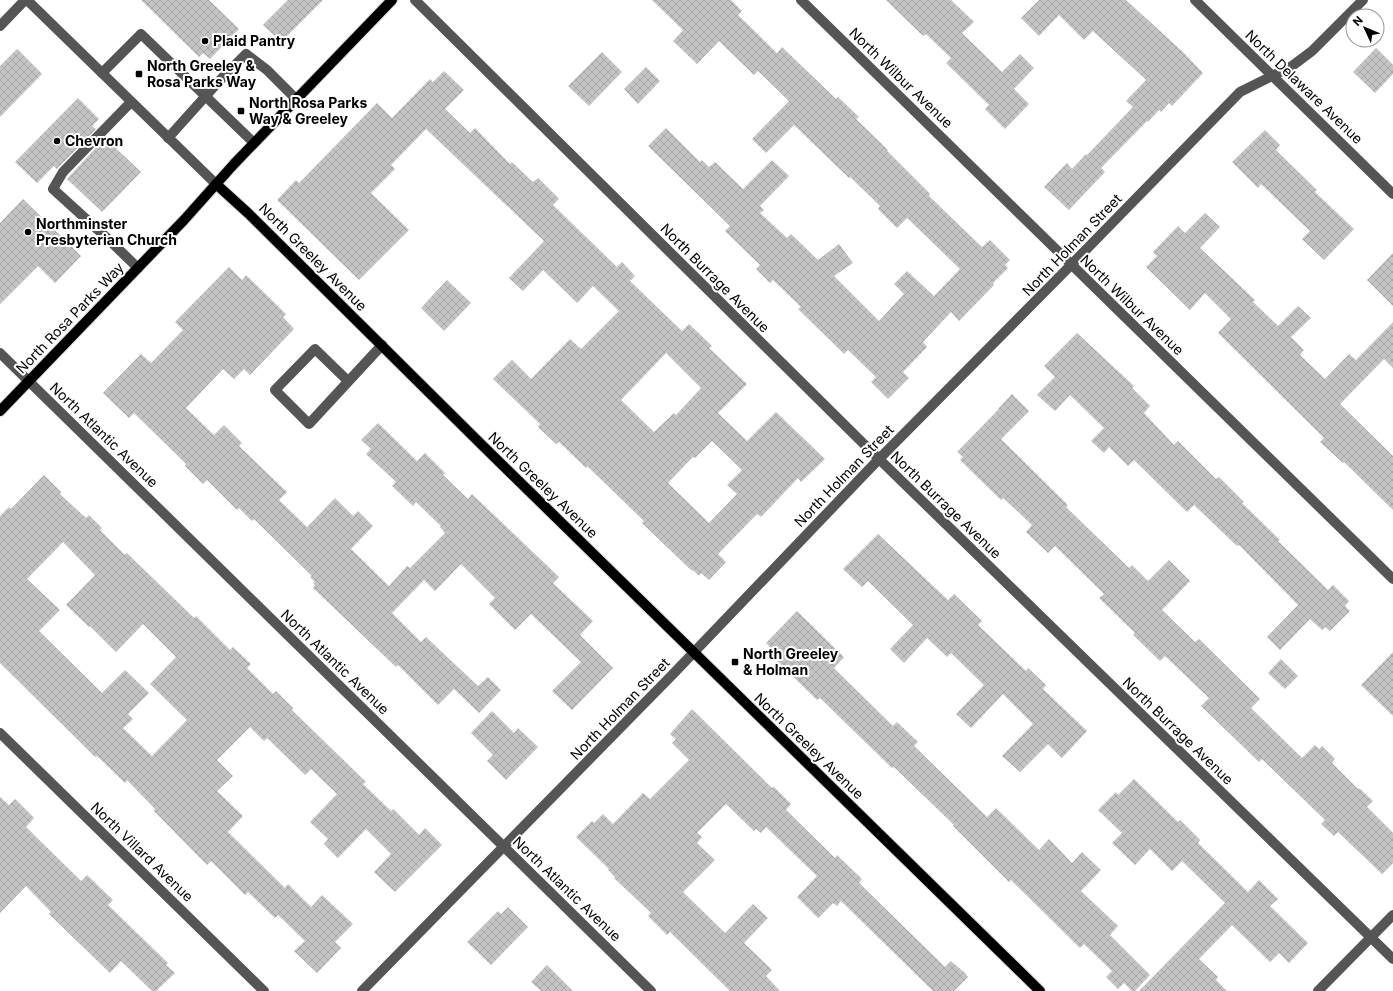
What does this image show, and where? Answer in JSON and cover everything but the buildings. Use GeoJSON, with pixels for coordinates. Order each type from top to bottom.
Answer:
{"type":"FeatureCollection","features":[{"type":"Feature","properties":{"kind":"main road","name":"North Rosa Parks Way"},"geometry":{"type":"LineString","coordinates":[[0,412],[138,268],[254,143],[392,0]]}},
{"type":"Feature","properties":{"kind":"main road","name":"North Greeley Avenue"},"geometry":{"type":"LineString","coordinates":[[216,184],[1040,991]]}},
{"type":"Feature","properties":{"kind":"street"},"geometry":{"type":"LineString","coordinates":[[0,26],[26,0]]}},
{"type":"Feature","properties":{"kind":"street","name":"North Greeley Avenue"},"geometry":{"type":"LineString","coordinates":[[26,0],[216,184]]}},
{"type":"Feature","properties":{"kind":"street","name":"North Burrage Avenue"},"geometry":{"type":"LineString","coordinates":[[415,0],[879,460],[1393,959]]}},
{"type":"Feature","properties":{"kind":"street","name":"North Wilbur Avenue"},"geometry":{"type":"LineString","coordinates":[[801,0],[1393,579]]}},
{"type":"Feature","properties":{"kind":"street","name":"North Delaware Avenue"},"geometry":{"type":"LineString","coordinates":[[1195,0],[1393,194]]}},
{"type":"Feature","properties":{"kind":"street","name":"North Holman Street"},"geometry":{"type":"LineString","coordinates":[[362,991],[694,653],[879,460],[1240,92],[1292,66],[1312,51],[1363,0]]}},
{"type":"Feature","properties":{"kind":"street"},"geometry":{"type":"LineString","coordinates":[[102,73],[141,34],[254,143]]}},
{"type":"Feature","properties":{"kind":"street"},"geometry":{"type":"LineString","coordinates":[[168,138],[246,54],[267,70],[296,99]]}},
{"type":"Feature","properties":{"kind":"street"},"geometry":{"type":"LineString","coordinates":[[131,102],[63,172],[53,189],[138,268]]}},
{"type":"Feature","properties":{"kind":"street"},"geometry":{"type":"LineString","coordinates":[[348,382],[315,349],[275,390],[309,424],[348,382],[382,345]]}},
{"type":"Feature","properties":{"kind":"street","name":"North Atlantic Avenue"},"geometry":{"type":"LineString","coordinates":[[0,353],[651,991]]}},
{"type":"Feature","properties":{"kind":"street","name":"North Villard Avenue"},"geometry":{"type":"LineString","coordinates":[[0,733],[264,991]]}},
{"type":"Feature","properties":{"kind":"street"},"geometry":{"type":"LineString","coordinates":[[1318,991],[1393,915]]}},
{"type":"Feature","properties":{"kind":"place","name":"Plaid Pantry"},"geometry":{"type":"Point","coordinates":[205,41]}},
{"type":"Feature","properties":{"kind":"place","name":"North Greeley & Rosa Parks Way"},"geometry":{"type":"Point","coordinates":[139,74]}},
{"type":"Feature","properties":{"kind":"place","name":"North Rosa Parks Way & Greeley"},"geometry":{"type":"Point","coordinates":[241,111]}},
{"type":"Feature","properties":{"kind":"place","name":"Chevron"},"geometry":{"type":"Point","coordinates":[57,141]}},
{"type":"Feature","properties":{"kind":"place","name":"Northminster Presbyterian Church"},"geometry":{"type":"Point","coordinates":[28,232]}},
{"type":"Feature","properties":{"kind":"place","name":"North Greeley & Holman"},"geometry":{"type":"Point","coordinates":[735,662]}}]}
